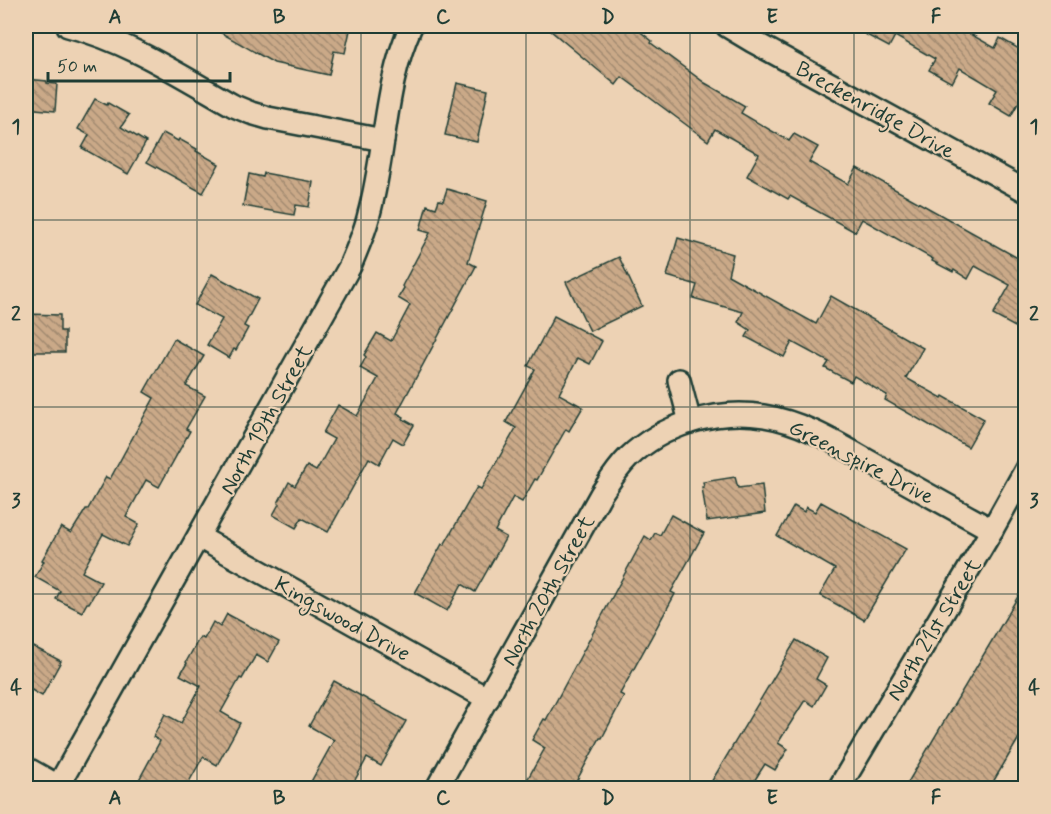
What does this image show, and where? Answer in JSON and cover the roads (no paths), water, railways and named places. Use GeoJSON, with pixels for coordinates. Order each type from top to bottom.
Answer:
{"type":"FeatureCollection","features":[{"type":"Feature","properties":{"kind":"street"},"geometry":{"type":"LineString","coordinates":[[68,26],[98,34],[129,48],[234,106],[251,113],[383,140]]}},
{"type":"Feature","properties":{"kind":"street","name":"North 19th Street"},"geometry":{"type":"LineString","coordinates":[[58,787],[350,266],[370,213],[398,57],[411,26]]}},
{"type":"Feature","properties":{"kind":"street","name":"Breckenridge Drive"},"geometry":{"type":"LineString","coordinates":[[727,26],[1026,191]]}},
{"type":"Feature","properties":{"kind":"street"},"geometry":{"type":"LineString","coordinates":[[679,380],[690,422]]}},
{"type":"Feature","properties":{"kind":"street","name":"Greenspire Drive"},"geometry":{"type":"LineString","coordinates":[[690,422],[748,414],[793,423],[826,437],[992,530]]}},
{"type":"Feature","properties":{"kind":"street","name":"North 20th Street"},"geometry":{"type":"LineString","coordinates":[[437,789],[594,505],[618,469],[629,457],[657,437],[690,422]]}},
{"type":"Feature","properties":{"kind":"street","name":"North 21st Street"},"geometry":{"type":"LineString","coordinates":[[839,789],[1026,469]]}},
{"type":"Feature","properties":{"kind":"street","name":"Kingswood Drive"},"geometry":{"type":"LineString","coordinates":[[199,537],[488,699]]}},
{"type":"Feature","properties":{"kind":"street"},"geometry":{"type":"LineString","coordinates":[[26,768],[58,787]]}}]}
